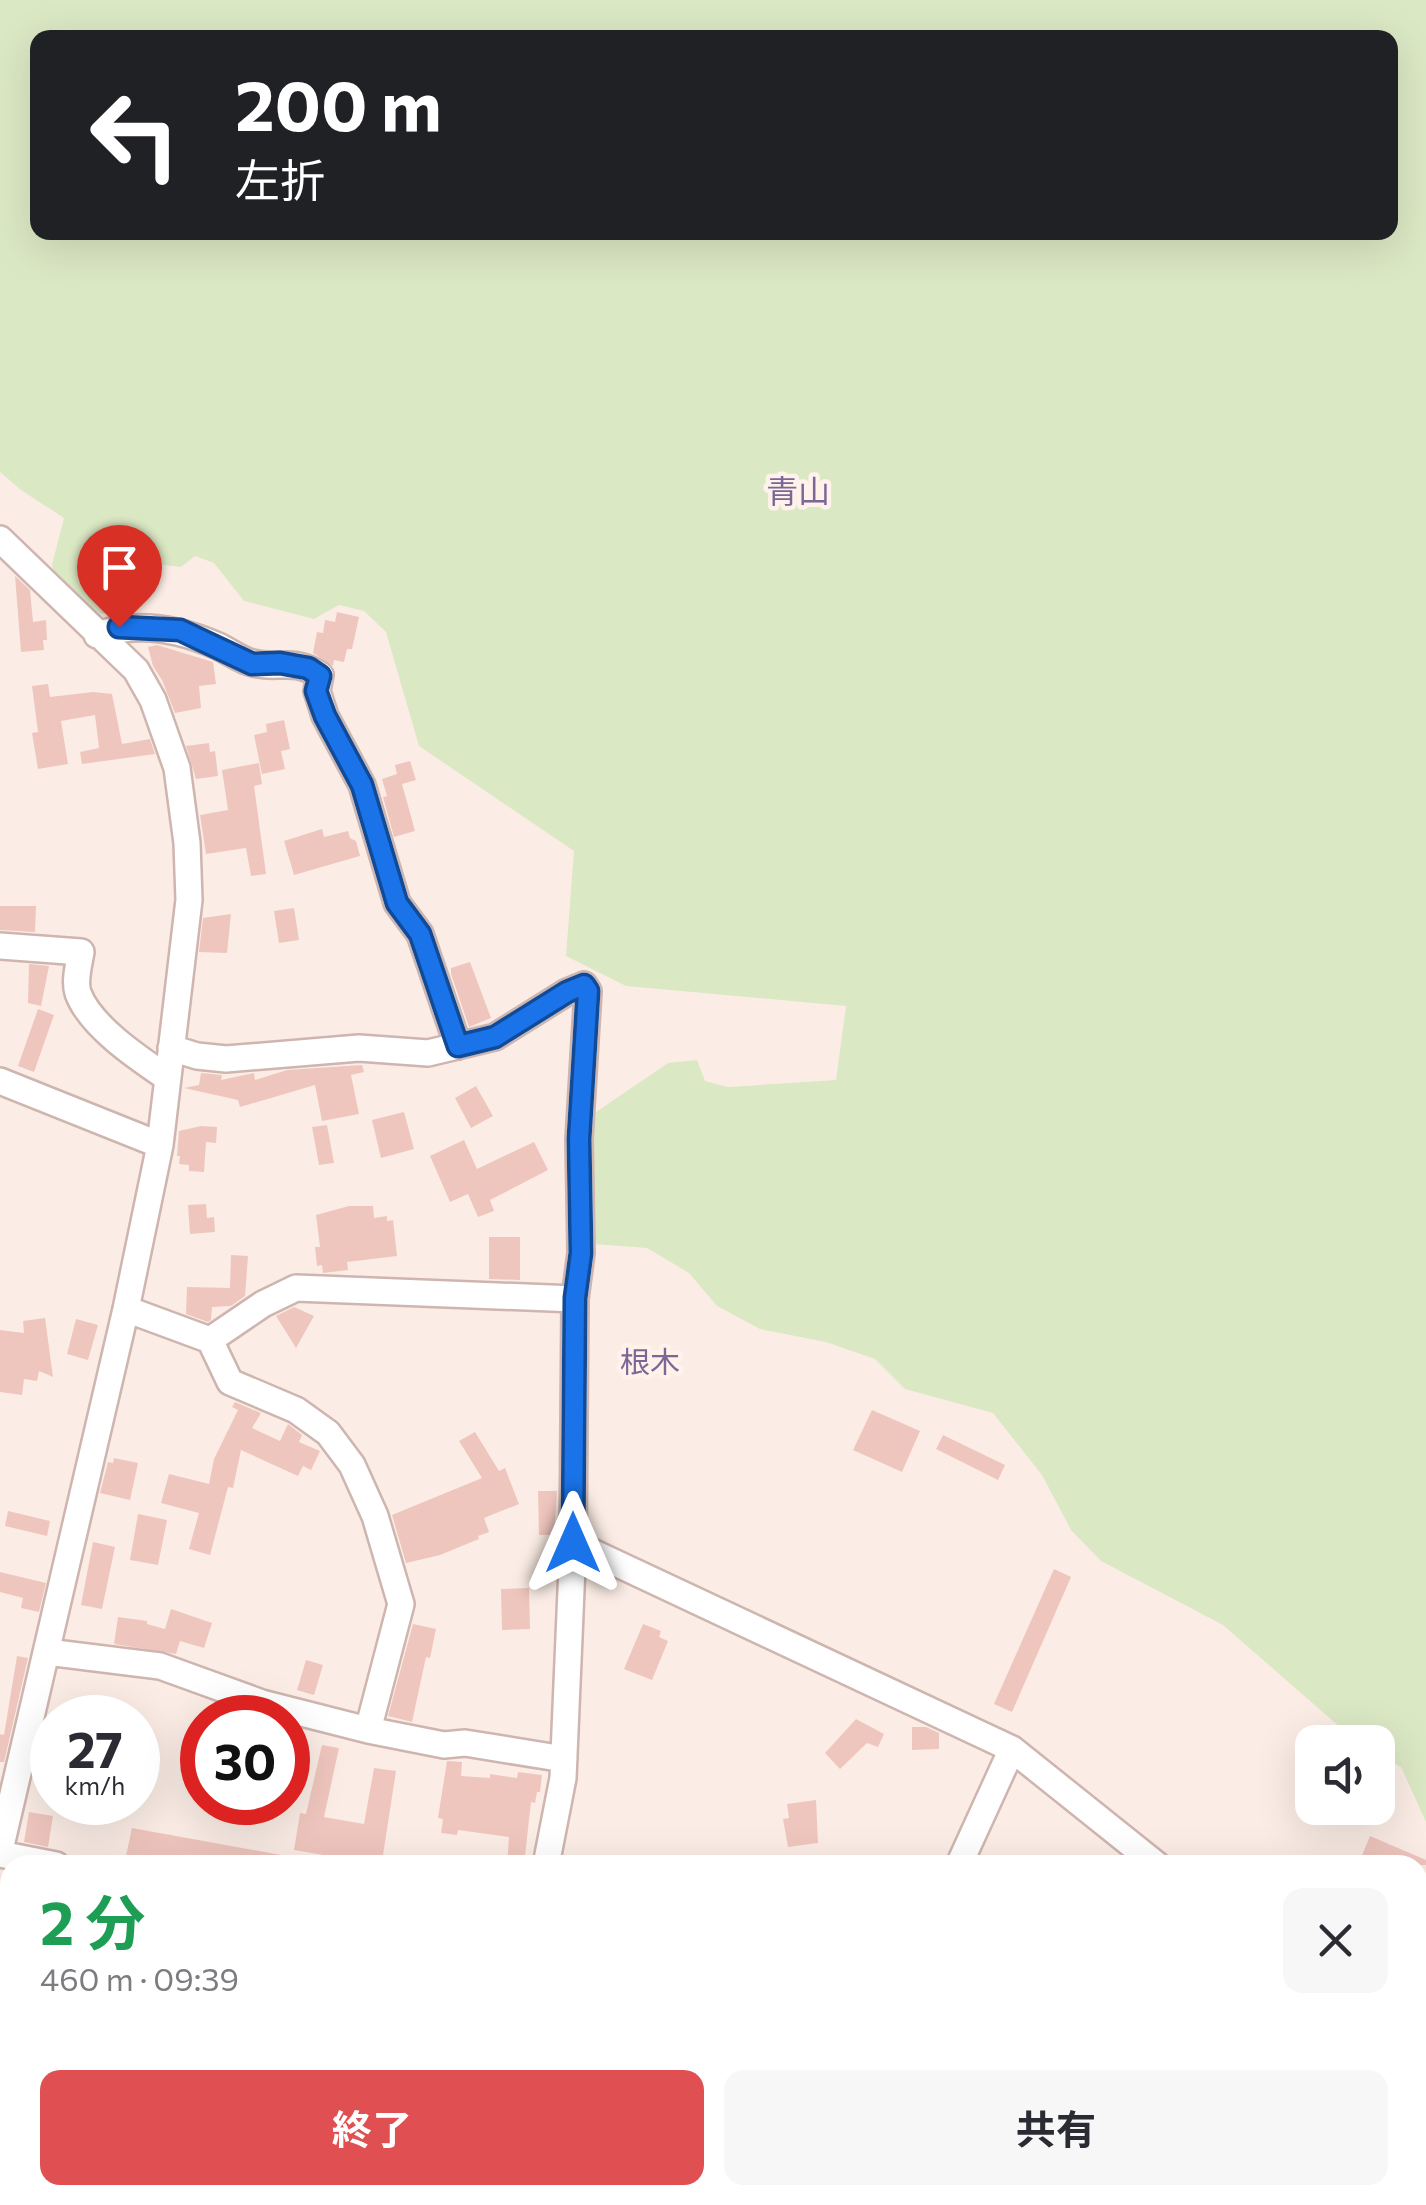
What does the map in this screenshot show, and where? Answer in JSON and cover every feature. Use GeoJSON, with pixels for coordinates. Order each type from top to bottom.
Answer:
{"type":"FeatureCollection","features":[{"type":"Feature","properties":{"kind":"street"},"geometry":{"type":"LineString","coordinates":[[0,539],[136,670],[167,732],[177,768],[187,843],[189,900],[160,1144],[126,1310],[0,1852]]}},
{"type":"Feature","properties":{"kind":"street"},"geometry":{"type":"LineString","coordinates":[[97,635],[119,627],[180,630],[252,664],[280,663],[308,668],[320,676],[316,691],[325,716],[362,785],[397,903],[420,934],[458,1046]]}},
{"type":"Feature","properties":{"kind":"street"},"geometry":{"type":"LineString","coordinates":[[0,946],[81,952],[78,993],[99,1023],[166,1077]]}},
{"type":"Feature","properties":{"kind":"street"},"geometry":{"type":"LineString","coordinates":[[171,1048],[226,1060],[359,1048],[428,1052],[495,1037],[567,992],[584,985],[588,991],[579,1139],[581,1253],[575,1298],[573,1543],[564,1759],[548,1855]]}},
{"type":"Feature","properties":{"kind":"street"},"geometry":{"type":"LineString","coordinates":[[0,1080],[160,1144]]}},
{"type":"Feature","properties":{"kind":"street"},"geometry":{"type":"LineString","coordinates":[[210,1340],[263,1304],[296,1288],[575,1298]]}},
{"type":"Feature","properties":{"kind":"street"},"geometry":{"type":"LineString","coordinates":[[126,1310],[210,1340],[230,1382],[296,1410],[328,1432],[352,1465],[375,1516],[401,1604],[368,1730]]}},
{"type":"Feature","properties":{"kind":"street"},"geometry":{"type":"LineString","coordinates":[[573,1543],[1012,1749],[1145,1855]]}},
{"type":"Feature","properties":{"kind":"street"},"geometry":{"type":"LineString","coordinates":[[48,1652],[160,1666],[262,1703],[444,1746],[465,1743],[564,1759]]}},
{"type":"Feature","properties":{"kind":"street"},"geometry":{"type":"LineString","coordinates":[[964,1855],[1012,1749]]}},
{"type":"Feature","properties":{"kind":"green space"},"geometry":{"type":"Polygon","coordinates":[[[0,0],[1426,0],[1426,1822],[1401,1767],[1395,1764],[1395,1725],[1338,1725],[1223,1625],[1101,1561],[1071,1530],[1042,1475],[993,1413],[905,1389],[875,1359],[826,1342],[760,1329],[717,1306],[689,1273],[647,1248],[593,1244],[591,1141],[596,1112],[668,1063],[697,1060],[705,1081],[728,1087],[836,1080],[846,1006],[626,986],[566,956],[574,851],[419,746],[386,632],[364,611],[339,605],[314,619],[244,601],[214,563],[195,556],[181,567],[149,563],[118,612],[101,614],[55,580],[52,565],[64,518],[0,472],[0,0]]]}},
{"type":"Feature","properties":{"kind":"building"},"geometry":{"type":"Polygon","coordinates":[[[15,576],[30,590],[33,622],[46,620],[44,650],[21,652],[15,576]]]}},
{"type":"Feature","properties":{"kind":"building"},"geometry":{"type":"Polygon","coordinates":[[[337,612],[359,617],[352,649],[347,649],[344,662],[334,660],[333,666],[313,653],[317,632],[323,633],[325,620],[335,622],[337,612]]]}},
{"type":"Feature","properties":{"kind":"building"},"geometry":{"type":"Polygon","coordinates":[[[157,645],[213,662],[216,684],[199,686],[201,708],[175,713],[153,666],[148,647],[157,645]]]}},
{"type":"Feature","properties":{"kind":"building"},"geometry":{"type":"Polygon","coordinates":[[[48,684],[50,697],[112,694],[122,744],[150,739],[155,754],[82,764],[80,752],[99,748],[95,715],[61,721],[68,764],[38,769],[32,733],[38,732],[32,686],[48,684]]]}},
{"type":"Feature","properties":{"kind":"building"},"geometry":{"type":"Polygon","coordinates":[[[284,720],[290,749],[281,751],[285,769],[262,774],[254,735],[267,732],[266,724],[284,720]]]}},
{"type":"Feature","properties":{"kind":"building"},"geometry":{"type":"Polygon","coordinates":[[[209,743],[210,752],[215,751],[218,776],[196,779],[186,746],[209,743]]]}},
{"type":"Feature","properties":{"kind":"building"},"geometry":{"type":"Polygon","coordinates":[[[410,761],[416,780],[402,784],[415,831],[394,837],[382,779],[397,774],[395,765],[410,761]]]}},
{"type":"Feature","properties":{"kind":"building"},"geometry":{"type":"Polygon","coordinates":[[[259,763],[262,784],[254,786],[266,874],[251,876],[246,848],[206,854],[200,815],[228,810],[222,770],[259,763]]]}},
{"type":"Feature","properties":{"kind":"building"},"geometry":{"type":"Polygon","coordinates":[[[322,829],[324,837],[348,831],[360,856],[294,875],[284,841],[322,829]]]}},
{"type":"Feature","properties":{"kind":"building"},"geometry":{"type":"Polygon","coordinates":[[[0,906],[36,906],[35,932],[0,930],[0,906]]]}},
{"type":"Feature","properties":{"kind":"building"},"geometry":{"type":"Polygon","coordinates":[[[294,908],[299,940],[279,943],[274,911],[294,908]]]}},
{"type":"Feature","properties":{"kind":"building"},"geometry":{"type":"Polygon","coordinates":[[[231,914],[227,953],[199,952],[203,918],[231,914]]]}},
{"type":"Feature","properties":{"kind":"building"},"geometry":{"type":"Polygon","coordinates":[[[470,962],[491,1018],[469,1027],[451,968],[470,962]]]}},
{"type":"Feature","properties":{"kind":"building"},"geometry":{"type":"Polygon","coordinates":[[[29,964],[49,966],[41,1006],[28,1003],[29,964]]]}},
{"type":"Feature","properties":{"kind":"building"},"geometry":{"type":"Polygon","coordinates":[[[38,1009],[54,1015],[34,1072],[18,1066],[38,1009]]]}},
{"type":"Feature","properties":{"kind":"building"},"geometry":{"type":"Polygon","coordinates":[[[362,1065],[364,1072],[351,1075],[359,1114],[322,1121],[315,1085],[240,1107],[238,1100],[184,1088],[199,1085],[201,1073],[222,1075],[221,1080],[254,1073],[255,1080],[287,1070],[362,1065]]]}},
{"type":"Feature","properties":{"kind":"building"},"geometry":{"type":"Polygon","coordinates":[[[476,1086],[493,1116],[471,1128],[455,1098],[476,1086]]]}},
{"type":"Feature","properties":{"kind":"building"},"geometry":{"type":"Polygon","coordinates":[[[404,1112],[414,1149],[381,1158],[372,1120],[404,1112]]]}},
{"type":"Feature","properties":{"kind":"building"},"geometry":{"type":"Polygon","coordinates":[[[327,1125],[334,1163],[319,1165],[312,1127],[327,1125]]]}},
{"type":"Feature","properties":{"kind":"building"},"geometry":{"type":"Polygon","coordinates":[[[217,1127],[216,1143],[206,1142],[204,1172],[189,1171],[189,1165],[179,1164],[177,1156],[179,1131],[217,1127]]]}},
{"type":"Feature","properties":{"kind":"building"},"geometry":{"type":"Polygon","coordinates":[[[464,1140],[477,1169],[534,1142],[548,1170],[490,1200],[494,1211],[478,1217],[468,1194],[450,1202],[430,1156],[464,1140]]]}},
{"type":"Feature","properties":{"kind":"building"},"geometry":{"type":"Polygon","coordinates":[[[206,1204],[207,1218],[214,1217],[215,1232],[190,1234],[188,1205],[206,1204]]]}},
{"type":"Feature","properties":{"kind":"building"},"geometry":{"type":"Polygon","coordinates":[[[349,1206],[373,1206],[374,1218],[387,1216],[387,1221],[393,1220],[397,1256],[347,1262],[348,1270],[323,1273],[322,1265],[317,1266],[315,1247],[320,1247],[316,1215],[349,1206]]]}},
{"type":"Feature","properties":{"kind":"building"},"geometry":{"type":"Polygon","coordinates":[[[489,1237],[520,1237],[520,1280],[489,1279],[489,1237]]]}},
{"type":"Feature","properties":{"kind":"building"},"geometry":{"type":"Polygon","coordinates":[[[231,1255],[248,1256],[245,1296],[231,1306],[212,1307],[208,1322],[186,1314],[187,1287],[230,1288],[231,1255]]]}},
{"type":"Feature","properties":{"kind":"building"},"geometry":{"type":"Polygon","coordinates":[[[294,1307],[314,1316],[296,1348],[276,1316],[294,1307]]]}},
{"type":"Feature","properties":{"kind":"building"},"geometry":{"type":"Polygon","coordinates":[[[45,1318],[53,1377],[39,1371],[37,1381],[24,1379],[22,1395],[0,1392],[0,1330],[24,1333],[23,1321],[45,1318]]]}},
{"type":"Feature","properties":{"kind":"building"},"geometry":{"type":"Polygon","coordinates":[[[76,1319],[98,1325],[88,1360],[67,1354],[76,1319]]]}},
{"type":"Feature","properties":{"kind":"building"},"geometry":{"type":"Polygon","coordinates":[[[235,1402],[261,1413],[252,1428],[280,1441],[288,1424],[302,1435],[299,1442],[320,1451],[311,1470],[303,1466],[298,1476],[241,1450],[233,1488],[228,1487],[210,1555],[189,1549],[199,1513],[161,1503],[169,1474],[209,1484],[214,1459],[238,1410],[232,1407],[235,1402]]]}},
{"type":"Feature","properties":{"kind":"building"},"geometry":{"type":"Polygon","coordinates":[[[872,1410],[920,1431],[902,1472],[853,1450],[872,1410]]]}},
{"type":"Feature","properties":{"kind":"building"},"geometry":{"type":"Polygon","coordinates":[[[475,1432],[499,1471],[505,1468],[519,1504],[484,1518],[489,1532],[478,1536],[479,1539],[440,1555],[406,1563],[392,1515],[482,1478],[459,1441],[475,1432]]]}},
{"type":"Feature","properties":{"kind":"building"},"geometry":{"type":"Polygon","coordinates":[[[943,1435],[1005,1465],[998,1480],[936,1449],[943,1435]]]}},
{"type":"Feature","properties":{"kind":"building"},"geometry":{"type":"Polygon","coordinates":[[[114,1458],[138,1463],[130,1500],[100,1493],[108,1462],[113,1463],[114,1458]]]}},
{"type":"Feature","properties":{"kind":"building"},"geometry":{"type":"Polygon","coordinates":[[[538,1491],[557,1491],[554,1535],[539,1535],[538,1491]]]}},
{"type":"Feature","properties":{"kind":"building"},"geometry":{"type":"Polygon","coordinates":[[[8,1511],[50,1521],[47,1536],[5,1526],[8,1511]]]}},
{"type":"Feature","properties":{"kind":"building"},"geometry":{"type":"Polygon","coordinates":[[[138,1514],[167,1520],[158,1565],[130,1560],[138,1514]]]}},
{"type":"Feature","properties":{"kind":"building"},"geometry":{"type":"Polygon","coordinates":[[[93,1542],[115,1547],[102,1609],[81,1605],[93,1542]]]}},
{"type":"Feature","properties":{"kind":"building"},"geometry":{"type":"Polygon","coordinates":[[[1054,1569],[1071,1577],[1012,1712],[994,1704],[1054,1569]]]}},
{"type":"Feature","properties":{"kind":"building"},"geometry":{"type":"Polygon","coordinates":[[[0,1572],[46,1583],[39,1612],[21,1608],[23,1598],[0,1592],[0,1572]]]}},
{"type":"Feature","properties":{"kind":"building"},"geometry":{"type":"Polygon","coordinates":[[[529,1588],[530,1629],[502,1630],[501,1589],[529,1588]]]}},
{"type":"Feature","properties":{"kind":"building"},"geometry":{"type":"Polygon","coordinates":[[[171,1609],[212,1623],[204,1648],[180,1641],[176,1654],[114,1644],[118,1617],[147,1621],[165,1629],[171,1609]]]}},
{"type":"Feature","properties":{"kind":"building"},"geometry":{"type":"Polygon","coordinates":[[[413,1624],[436,1629],[412,1722],[388,1716],[413,1624]]]}},
{"type":"Feature","properties":{"kind":"building"},"geometry":{"type":"Polygon","coordinates":[[[643,1624],[661,1631],[659,1637],[668,1641],[652,1680],[624,1669],[643,1624]]]}},
{"type":"Feature","properties":{"kind":"building"},"geometry":{"type":"Polygon","coordinates":[[[17,1656],[28,1658],[4,1762],[0,1762],[0,1734],[4,1735],[17,1656]]]}},
{"type":"Feature","properties":{"kind":"building"},"geometry":{"type":"Polygon","coordinates":[[[306,1660],[323,1665],[314,1695],[297,1690],[306,1660]]]}},
{"type":"Feature","properties":{"kind":"building"},"geometry":{"type":"Polygon","coordinates":[[[856,1719],[884,1734],[878,1747],[867,1743],[840,1769],[825,1753],[856,1719]]]}},
{"type":"Feature","properties":{"kind":"building"},"geometry":{"type":"Polygon","coordinates":[[[912,1727],[926,1727],[939,1733],[939,1749],[912,1750],[912,1727]]]}},
{"type":"Feature","properties":{"kind":"building"},"geometry":{"type":"Polygon","coordinates":[[[322,1745],[339,1748],[324,1817],[364,1824],[374,1768],[396,1771],[383,1855],[323,1855],[294,1850],[298,1825],[310,1825],[310,1797],[322,1745]]]}},
{"type":"Feature","properties":{"kind":"building"},"geometry":{"type":"Polygon","coordinates":[[[447,1761],[462,1762],[461,1776],[490,1778],[490,1774],[517,1778],[518,1772],[542,1775],[540,1792],[535,1803],[531,1802],[525,1855],[508,1855],[509,1837],[458,1830],[457,1835],[441,1833],[443,1819],[438,1818],[447,1761]]]}},
{"type":"Feature","properties":{"kind":"building"},"geometry":{"type":"Polygon","coordinates":[[[816,1800],[818,1843],[788,1847],[783,1819],[789,1818],[787,1804],[816,1800]]]}},
{"type":"Feature","properties":{"kind":"building"},"geometry":{"type":"Polygon","coordinates":[[[29,1812],[30,1825],[52,1825],[48,1847],[24,1842],[29,1812]]]}},
{"type":"Feature","properties":{"kind":"building"},"geometry":{"type":"Polygon","coordinates":[[[132,1828],[281,1855],[126,1855],[132,1828]]]}},
{"type":"Feature","properties":{"kind":"building"},"geometry":{"type":"Polygon","coordinates":[[[1370,1836],[1414,1855],[1362,1855],[1370,1836]]]}},
{"type":"Feature","properties":{"kind":"district","name":"青山"},"geometry":{"type":"Point","coordinates":[798,490]}},
{"type":"Feature","properties":{"kind":"district","name":"根木"},"geometry":{"type":"Point","coordinates":[650,1360]}},
{"type":"Feature","properties":{"kind":"route"},"geometry":{"type":"LineString","coordinates":[[119,627],[180,630],[252,664],[280,663],[308,668],[320,676],[316,691],[325,716],[362,785],[397,903],[420,934],[458,1046],[495,1037],[567,992],[584,985],[588,991],[579,1139],[581,1253],[575,1298],[573,1543]]}}]}
